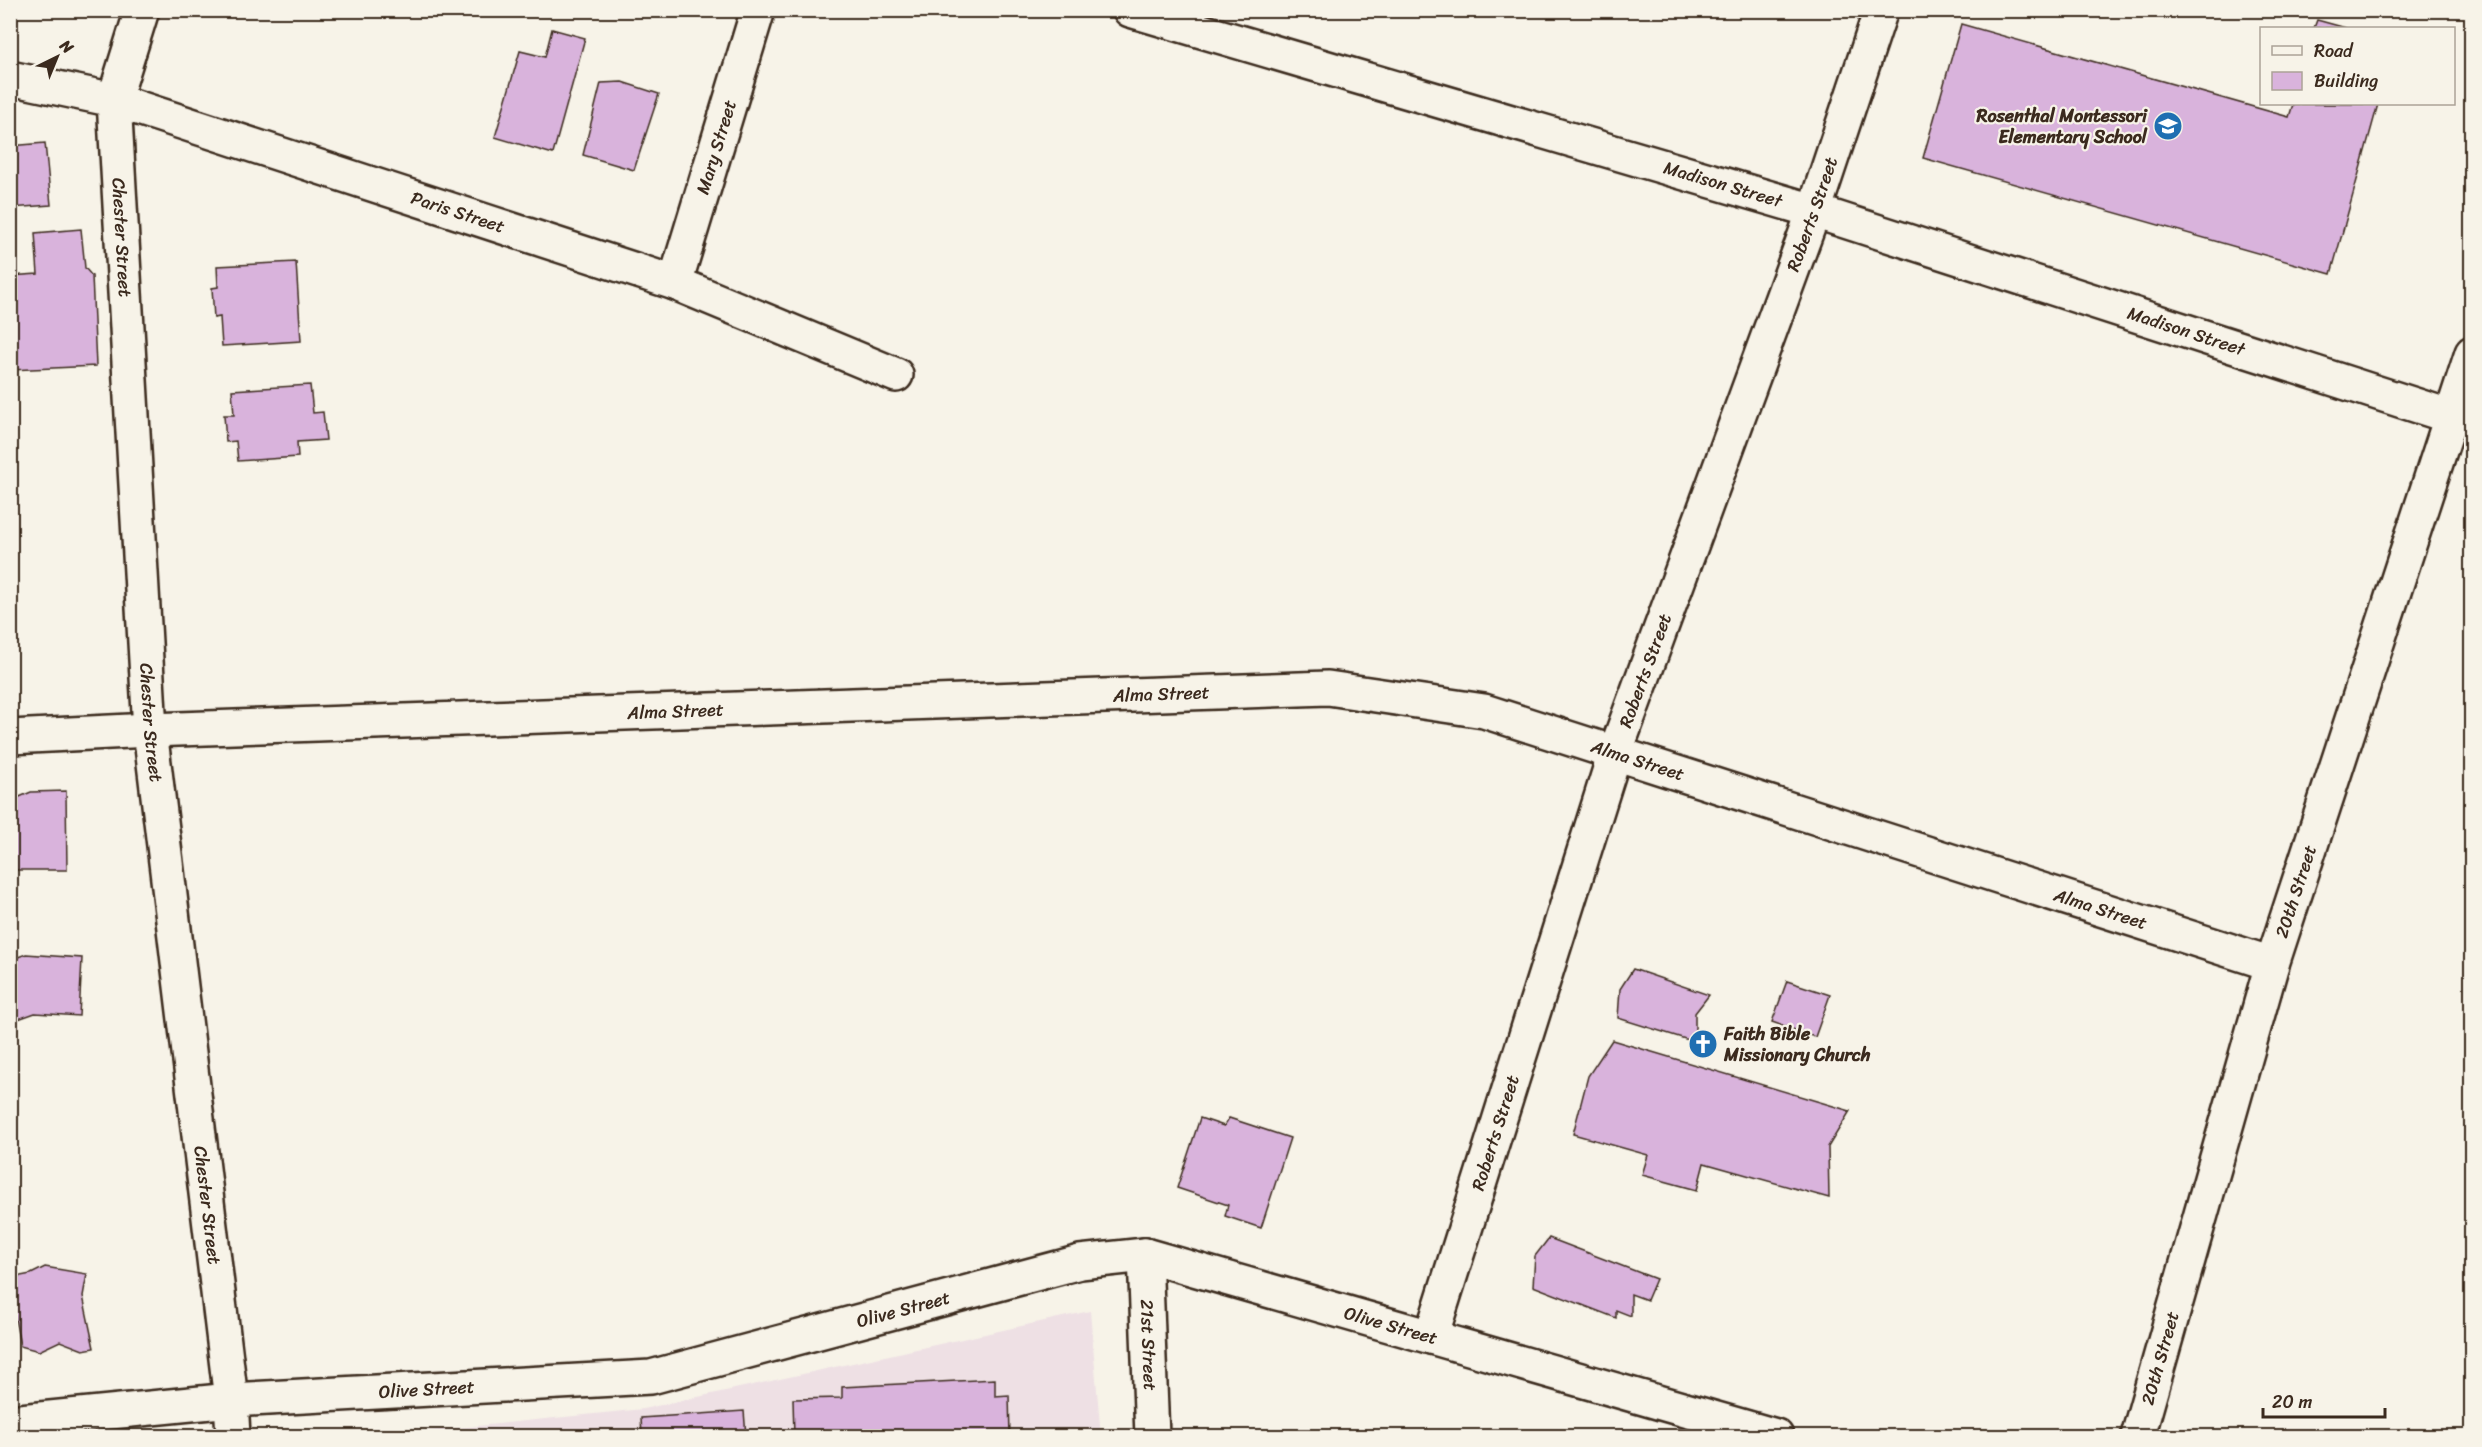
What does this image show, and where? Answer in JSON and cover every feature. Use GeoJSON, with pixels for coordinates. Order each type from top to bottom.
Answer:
{"type":"FeatureCollection","features":[{"type":"Feature","properties":{"kind":"street","name":"Chester Street"},"geometry":{"type":"LineString","coordinates":[[142,10],[114,100],[150,730],[231,1400],[233,1437]]}},
{"type":"Feature","properties":{"kind":"street","name":"Mary Street"},"geometry":{"type":"LineString","coordinates":[[675,283],[758,10]]}},
{"type":"Feature","properties":{"kind":"street","name":"Madison Street"},"geometry":{"type":"LineString","coordinates":[[1130,10],[1814,211],[2449,416]]}},
{"type":"Feature","properties":{"kind":"street","name":"Roberts Street"},"geometry":{"type":"LineString","coordinates":[[1431,1337],[1615,753],[1814,211],[1881,10]]}},
{"type":"Feature","properties":{"kind":"street","name":"Paris Street"},"geometry":{"type":"LineString","coordinates":[[10,78],[114,100],[675,283],[896,375]]}},
{"type":"Feature","properties":{"kind":"street","name":"20th Street"},"geometry":{"type":"LineString","coordinates":[[2138,1437],[2272,964],[2449,416],[2472,353]]}},
{"type":"Feature","properties":{"kind":"street","name":"Alma Street"},"geometry":{"type":"LineString","coordinates":[[10,737],[1328,688],[1484,711],[2272,964]]}},
{"type":"Feature","properties":{"kind":"street","name":"Olive Street"},"geometry":{"type":"LineString","coordinates":[[10,1422],[231,1400],[651,1377],[1080,1262],[1145,1255],[1776,1437]]}},
{"type":"Feature","properties":{"kind":"street","name":"21st Street"},"geometry":{"type":"LineString","coordinates":[[1145,1255],[1152,1437]]}},
{"type":"Feature","properties":{"kind":"shaded area"},"geometry":{"type":"Polygon","coordinates":[[[1090,1311],[1101,1436],[380,1436],[643,1409],[1090,1311]]]}},
{"type":"Feature","properties":{"kind":"building"},"geometry":{"type":"Polygon","coordinates":[[[2317,20],[2342,27],[2314,27],[2317,20]]]}},
{"type":"Feature","properties":{"kind":"building"},"geometry":{"type":"Polygon","coordinates":[[[1961,24],[2289,117],[2293,105],[2378,105],[2331,274],[1923,158],[1961,24]]]}},
{"type":"Feature","properties":{"kind":"building"},"geometry":{"type":"Polygon","coordinates":[[[552,29],[585,38],[553,154],[495,137],[520,51],[545,57],[552,29]]]}},
{"type":"Feature","properties":{"kind":"building"},"geometry":{"type":"Polygon","coordinates":[[[622,82],[659,94],[634,170],[583,155],[601,83],[622,82]]]}},
{"type":"Feature","properties":{"kind":"building"},"geometry":{"type":"Polygon","coordinates":[[[45,143],[51,205],[10,208],[10,146],[45,143]]]}},
{"type":"Feature","properties":{"kind":"building"},"geometry":{"type":"Polygon","coordinates":[[[81,229],[85,268],[92,276],[96,366],[10,370],[10,276],[38,274],[35,233],[81,229]]]}},
{"type":"Feature","properties":{"kind":"building"},"geometry":{"type":"Polygon","coordinates":[[[296,262],[301,341],[222,346],[220,317],[214,318],[212,288],[218,287],[217,266],[296,262]]]}},
{"type":"Feature","properties":{"kind":"building"},"geometry":{"type":"Polygon","coordinates":[[[310,385],[313,413],[323,412],[326,440],[297,442],[298,457],[238,461],[236,441],[226,442],[224,415],[234,415],[232,390],[310,385]]]}},
{"type":"Feature","properties":{"kind":"building"},"geometry":{"type":"Polygon","coordinates":[[[66,791],[67,870],[10,870],[10,801],[31,792],[66,791]]]}},
{"type":"Feature","properties":{"kind":"building"},"geometry":{"type":"Polygon","coordinates":[[[26,954],[82,958],[79,1016],[35,1013],[10,1022],[10,960],[26,954]]]}},
{"type":"Feature","properties":{"kind":"building"},"geometry":{"type":"Polygon","coordinates":[[[1633,969],[1709,995],[1695,1013],[1695,1042],[1618,1018],[1620,989],[1633,969]]]}},
{"type":"Feature","properties":{"kind":"building"},"geometry":{"type":"Polygon","coordinates":[[[1787,981],[1830,995],[1815,1037],[1772,1022],[1787,981]]]}},
{"type":"Feature","properties":{"kind":"building"},"geometry":{"type":"Polygon","coordinates":[[[1612,1040],[1850,1111],[1828,1147],[1829,1198],[1704,1163],[1697,1190],[1642,1175],[1648,1155],[1573,1134],[1588,1076],[1612,1040]]]}},
{"type":"Feature","properties":{"kind":"building"},"geometry":{"type":"Polygon","coordinates":[[[1200,1118],[1224,1126],[1229,1118],[1290,1138],[1261,1228],[1225,1216],[1228,1205],[1177,1188],[1200,1118]]]}},
{"type":"Feature","properties":{"kind":"building"},"geometry":{"type":"Polygon","coordinates":[[[1549,1238],[1656,1279],[1647,1300],[1631,1294],[1631,1316],[1616,1310],[1616,1318],[1533,1286],[1535,1256],[1549,1238]]]}},
{"type":"Feature","properties":{"kind":"building"},"geometry":{"type":"Polygon","coordinates":[[[45,1267],[87,1274],[83,1296],[94,1348],[83,1350],[60,1341],[39,1351],[20,1346],[13,1306],[10,1307],[10,1278],[31,1274],[45,1267]]]}},
{"type":"Feature","properties":{"kind":"building"},"geometry":{"type":"Polygon","coordinates":[[[995,1379],[995,1396],[1009,1395],[1010,1436],[794,1436],[793,1399],[842,1398],[842,1387],[995,1379]]]}},
{"type":"Feature","properties":{"kind":"building"},"geometry":{"type":"Polygon","coordinates":[[[744,1411],[746,1436],[725,1436],[725,1431],[680,1434],[681,1436],[642,1436],[641,1418],[744,1411]]]}},
{"type":"Feature","properties":{"kind":"place","name":"Rosenthal Montessori Elementary School"},"geometry":{"type":"Point","coordinates":[2168,126]}},
{"type":"Feature","properties":{"kind":"place","name":"Faith Bible Missionary Church"},"geometry":{"type":"Point","coordinates":[1703,1044]}}]}
